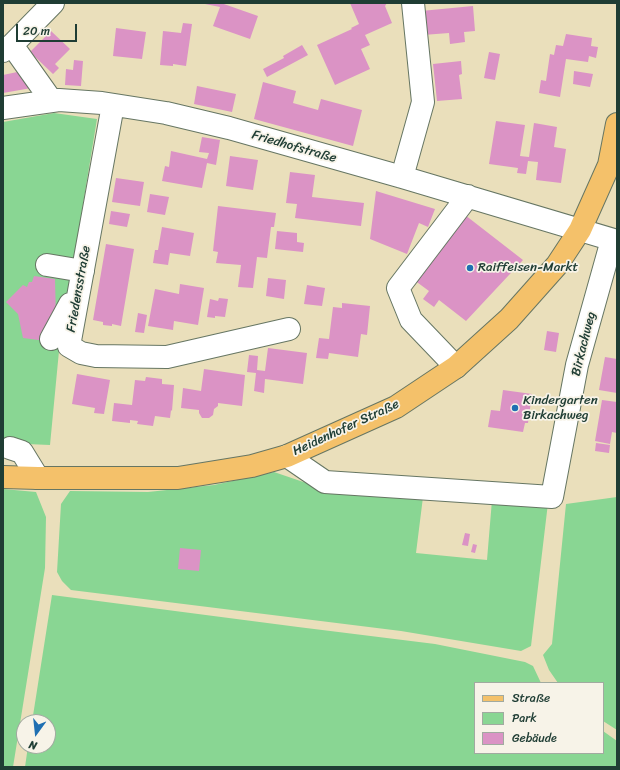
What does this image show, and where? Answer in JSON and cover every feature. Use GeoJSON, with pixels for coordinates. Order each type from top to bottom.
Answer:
{"type":"FeatureCollection","features":[{"type":"Feature","properties":{"kind":"main road","name":"Heidenhofer Straße"},"geometry":{"type":"LineString","coordinates":[[3,477],[178,478],[252,466],[287,456],[396,407],[456,367],[509,319],[557,265],[580,230],[609,165],[617,124]]}},
{"type":"Feature","properties":{"kind":"street"},"geometry":{"type":"LineString","coordinates":[[51,100],[7,48],[34,14],[53,3]]}},
{"type":"Feature","properties":{"kind":"street"},"geometry":{"type":"LineString","coordinates":[[402,177],[422,102],[413,3]]}},
{"type":"Feature","properties":{"kind":"street","name":"Friedhofstraße"},"geometry":{"type":"LineString","coordinates":[[3,108],[51,100],[77,101],[156,111],[229,128],[468,196],[614,240]]}},
{"type":"Feature","properties":{"kind":"street","name":"Friedensstraße"},"geometry":{"type":"LineString","coordinates":[[113,105],[69,346],[81,353],[96,356],[167,357],[289,329]]}},
{"type":"Feature","properties":{"kind":"street"},"geometry":{"type":"LineString","coordinates":[[456,367],[411,320],[398,288],[468,196]]}},
{"type":"Feature","properties":{"kind":"street","name":"Birkachweg"},"geometry":{"type":"LineString","coordinates":[[287,456],[325,482],[552,497],[552,453],[614,240]]}},
{"type":"Feature","properties":{"kind":"street"},"geometry":{"type":"LineString","coordinates":[[47,265],[81,280],[51,339]]}},
{"type":"Feature","properties":{"kind":"street"},"geometry":{"type":"LineString","coordinates":[[10,448],[22,452],[38,478]]}},
{"type":"Feature","properties":{"kind":"green space"},"geometry":{"type":"Polygon","coordinates":[[[54,113],[97,119],[59,351],[50,445],[3,443],[3,122],[54,113]]]}},
{"type":"Feature","properties":{"kind":"green space"},"geometry":{"type":"Polygon","coordinates":[[[274,472],[321,488],[423,497],[416,553],[487,560],[492,500],[548,503],[531,646],[521,651],[401,631],[71,590],[62,581],[57,572],[61,504],[70,491],[148,492],[214,485],[274,472]]]}},
{"type":"Feature","properties":{"kind":"green space"},"geometry":{"type":"Polygon","coordinates":[[[3,489],[36,492],[46,517],[45,568],[22,714],[16,714],[16,748],[13,767],[3,767],[3,489]]]}},
{"type":"Feature","properties":{"kind":"green space"},"geometry":{"type":"Polygon","coordinates":[[[617,497],[617,730],[604,722],[604,682],[557,682],[549,670],[543,655],[552,644],[566,504],[617,497]]]}},
{"type":"Feature","properties":{"kind":"green space"},"geometry":{"type":"Polygon","coordinates":[[[52,595],[435,644],[525,662],[533,666],[541,682],[474,682],[474,754],[604,754],[604,732],[617,741],[617,767],[25,767],[27,754],[56,754],[56,714],[33,714],[52,595]]]}},
{"type":"Feature","properties":{"kind":"building"},"geometry":{"type":"Polygon","coordinates":[[[205,3],[221,3],[258,16],[250,39],[213,26],[220,7],[205,3]]]}},
{"type":"Feature","properties":{"kind":"building"},"geometry":{"type":"Polygon","coordinates":[[[350,3],[387,3],[385,6],[392,23],[365,35],[370,45],[361,49],[370,69],[335,85],[317,45],[352,29],[351,28],[359,24],[350,3]]]}},
{"type":"Feature","properties":{"kind":"building"},"geometry":{"type":"Polygon","coordinates":[[[473,6],[475,31],[464,32],[465,42],[450,44],[449,33],[423,35],[421,11],[473,6]]]}},
{"type":"Feature","properties":{"kind":"building"},"geometry":{"type":"Polygon","coordinates":[[[183,23],[192,24],[186,66],[173,64],[173,66],[160,65],[163,31],[181,33],[183,23]]]}},
{"type":"Feature","properties":{"kind":"building"},"geometry":{"type":"Polygon","coordinates":[[[116,28],[146,32],[142,59],[113,56],[116,28]]]}},
{"type":"Feature","properties":{"kind":"building"},"geometry":{"type":"Polygon","coordinates":[[[51,31],[70,49],[55,64],[59,68],[53,74],[30,52],[51,31]]]}},
{"type":"Feature","properties":{"kind":"building"},"geometry":{"type":"Polygon","coordinates":[[[566,34],[592,38],[591,46],[598,47],[596,58],[589,56],[588,62],[566,59],[560,97],[539,93],[541,80],[546,81],[550,54],[554,55],[556,45],[563,46],[566,34]]]}},
{"type":"Feature","properties":{"kind":"building"},"geometry":{"type":"Polygon","coordinates":[[[302,45],[308,55],[267,77],[263,69],[284,58],[283,56],[302,45]]]}},
{"type":"Feature","properties":{"kind":"building"},"geometry":{"type":"Polygon","coordinates":[[[489,52],[500,54],[495,80],[484,78],[489,52]]]}},
{"type":"Feature","properties":{"kind":"building"},"geometry":{"type":"Polygon","coordinates":[[[74,60],[83,61],[81,86],[65,85],[66,69],[73,70],[74,60]]]}},
{"type":"Feature","properties":{"kind":"building"},"geometry":{"type":"Polygon","coordinates":[[[461,61],[462,74],[459,75],[462,99],[437,101],[433,64],[461,61]]]}},
{"type":"Feature","properties":{"kind":"building"},"geometry":{"type":"Polygon","coordinates":[[[22,71],[37,87],[3,93],[3,75],[22,71]]]}},
{"type":"Feature","properties":{"kind":"building"},"geometry":{"type":"Polygon","coordinates":[[[574,71],[593,74],[590,87],[573,84],[574,71]]]}},
{"type":"Feature","properties":{"kind":"building"},"geometry":{"type":"Polygon","coordinates":[[[263,82],[296,91],[293,103],[318,110],[321,99],[362,110],[353,146],[254,119],[263,82]]]}},
{"type":"Feature","properties":{"kind":"building"},"geometry":{"type":"Polygon","coordinates":[[[197,86],[236,94],[232,112],[194,104],[197,86]]]}},
{"type":"Feature","properties":{"kind":"building"},"geometry":{"type":"Polygon","coordinates":[[[496,121],[525,125],[520,156],[529,157],[534,123],[557,127],[554,147],[566,149],[561,183],[536,180],[538,162],[528,161],[526,174],[517,173],[518,168],[489,164],[496,121]]]}},
{"type":"Feature","properties":{"kind":"building"},"geometry":{"type":"Polygon","coordinates":[[[202,137],[220,140],[216,165],[207,163],[202,188],[162,181],[165,166],[169,167],[171,151],[207,159],[209,153],[199,152],[202,137]]]}},
{"type":"Feature","properties":{"kind":"building"},"geometry":{"type":"Polygon","coordinates":[[[230,156],[258,160],[253,190],[226,186],[230,156]]]}},
{"type":"Feature","properties":{"kind":"building"},"geometry":{"type":"Polygon","coordinates":[[[290,172],[315,175],[312,197],[364,203],[361,226],[295,218],[297,204],[286,203],[290,172]]]}},
{"type":"Feature","properties":{"kind":"building"},"geometry":{"type":"Polygon","coordinates":[[[116,178],[144,182],[140,206],[112,202],[116,178]]]}},
{"type":"Feature","properties":{"kind":"building"},"geometry":{"type":"Polygon","coordinates":[[[376,191],[435,209],[428,227],[419,223],[407,254],[370,239],[376,191]]]}},
{"type":"Feature","properties":{"kind":"building"},"geometry":{"type":"Polygon","coordinates":[[[150,194],[169,197],[165,215],[147,212],[150,194]]]}},
{"type":"Feature","properties":{"kind":"building"},"geometry":{"type":"Polygon","coordinates":[[[218,206],[276,213],[274,227],[271,227],[267,258],[257,257],[253,288],[238,287],[241,265],[216,263],[218,252],[213,251],[218,206]]]}},
{"type":"Feature","properties":{"kind":"building"},"geometry":{"type":"Polygon","coordinates":[[[111,211],[130,214],[127,227],[109,224],[111,211]]]}},
{"type":"Feature","properties":{"kind":"building","name":"Raiffeisen-Markt"},"geometry":{"type":"Polygon","coordinates":[[[465,215],[523,260],[466,321],[439,300],[434,307],[423,299],[429,291],[414,280],[465,215]]]}},
{"type":"Feature","properties":{"kind":"building"},"geometry":{"type":"Polygon","coordinates":[[[162,227],[194,233],[190,256],[170,253],[168,265],[153,263],[155,250],[158,250],[162,227]]]}},
{"type":"Feature","properties":{"kind":"building"},"geometry":{"type":"Polygon","coordinates":[[[277,231],[297,233],[297,242],[304,243],[303,252],[275,249],[277,231]]]}},
{"type":"Feature","properties":{"kind":"building"},"geometry":{"type":"Polygon","coordinates":[[[106,244],[134,249],[121,326],[112,324],[112,326],[103,325],[103,322],[93,320],[106,244]]]}},
{"type":"Feature","properties":{"kind":"building"},"geometry":{"type":"Polygon","coordinates":[[[34,276],[55,279],[56,320],[46,341],[23,338],[18,314],[6,302],[23,285],[27,287],[29,282],[32,282],[34,276]]]}},
{"type":"Feature","properties":{"kind":"building"},"geometry":{"type":"Polygon","coordinates":[[[268,278],[286,280],[284,299],[266,296],[268,278]]]}},
{"type":"Feature","properties":{"kind":"building"},"geometry":{"type":"Polygon","coordinates":[[[180,284],[204,288],[198,325],[174,321],[173,330],[148,326],[155,289],[179,294],[180,284]]]}},
{"type":"Feature","properties":{"kind":"building"},"geometry":{"type":"Polygon","coordinates":[[[307,285],[325,288],[322,306],[304,304],[307,285]]]}},
{"type":"Feature","properties":{"kind":"building"},"geometry":{"type":"Polygon","coordinates":[[[219,298],[228,299],[225,317],[207,317],[210,299],[218,301],[219,298]]]}},
{"type":"Feature","properties":{"kind":"building"},"geometry":{"type":"Polygon","coordinates":[[[342,303],[370,306],[367,335],[361,334],[358,357],[329,353],[328,359],[316,358],[319,338],[329,339],[333,307],[342,308],[342,303]]]}},
{"type":"Feature","properties":{"kind":"building"},"geometry":{"type":"Polygon","coordinates":[[[138,313],[147,315],[144,333],[135,332],[138,313]]]}},
{"type":"Feature","properties":{"kind":"building"},"geometry":{"type":"Polygon","coordinates":[[[547,331],[559,333],[556,352],[544,350],[547,331]]]}},
{"type":"Feature","properties":{"kind":"building"},"geometry":{"type":"Polygon","coordinates":[[[268,348],[307,353],[303,384],[265,379],[264,393],[254,391],[256,373],[247,372],[249,355],[258,356],[257,370],[265,371],[268,348]]]}},
{"type":"Feature","properties":{"kind":"building"},"geometry":{"type":"Polygon","coordinates":[[[605,357],[617,359],[617,393],[599,390],[605,357]]]}},
{"type":"Feature","properties":{"kind":"building"},"geometry":{"type":"Polygon","coordinates":[[[204,369],[245,375],[242,406],[218,403],[218,406],[214,409],[213,415],[209,418],[202,418],[199,410],[181,408],[183,388],[201,391],[204,369]]]}},
{"type":"Feature","properties":{"kind":"building"},"geometry":{"type":"Polygon","coordinates":[[[77,374],[110,380],[104,414],[94,413],[95,408],[72,404],[77,374]]]}},
{"type":"Feature","properties":{"kind":"building"},"geometry":{"type":"Polygon","coordinates":[[[146,377],[162,379],[162,384],[174,385],[170,418],[155,416],[153,426],[137,424],[138,421],[130,420],[130,423],[112,421],[114,403],[132,405],[135,380],[145,381],[146,377]]]}},
{"type":"Feature","properties":{"kind":"building"},"geometry":{"type":"Polygon","coordinates":[[[503,390],[532,394],[528,423],[525,423],[523,432],[488,427],[491,410],[500,411],[503,390]]]}},
{"type":"Feature","properties":{"kind":"building"},"geometry":{"type":"Polygon","coordinates":[[[602,400],[617,402],[617,433],[612,432],[610,444],[595,441],[602,400]]]}},
{"type":"Feature","properties":{"kind":"building"},"geometry":{"type":"Polygon","coordinates":[[[596,443],[610,445],[609,453],[595,451],[596,443]]]}},
{"type":"Feature","properties":{"kind":"building"},"geometry":{"type":"Polygon","coordinates":[[[465,533],[470,534],[468,546],[462,545],[465,533]]]}},
{"type":"Feature","properties":{"kind":"building"},"geometry":{"type":"Polygon","coordinates":[[[473,544],[477,545],[475,553],[471,552],[473,544]]]}},
{"type":"Feature","properties":{"kind":"building"},"geometry":{"type":"Polygon","coordinates":[[[180,548],[201,550],[199,571],[178,569],[180,548]]]}},
{"type":"Feature","properties":{"kind":"place","name":"Raiffeisen-Markt"},"geometry":{"type":"Point","coordinates":[470,268]}},
{"type":"Feature","properties":{"kind":"place","name":"Kindergarten Birkachweg"},"geometry":{"type":"Point","coordinates":[515,408]}}]}
